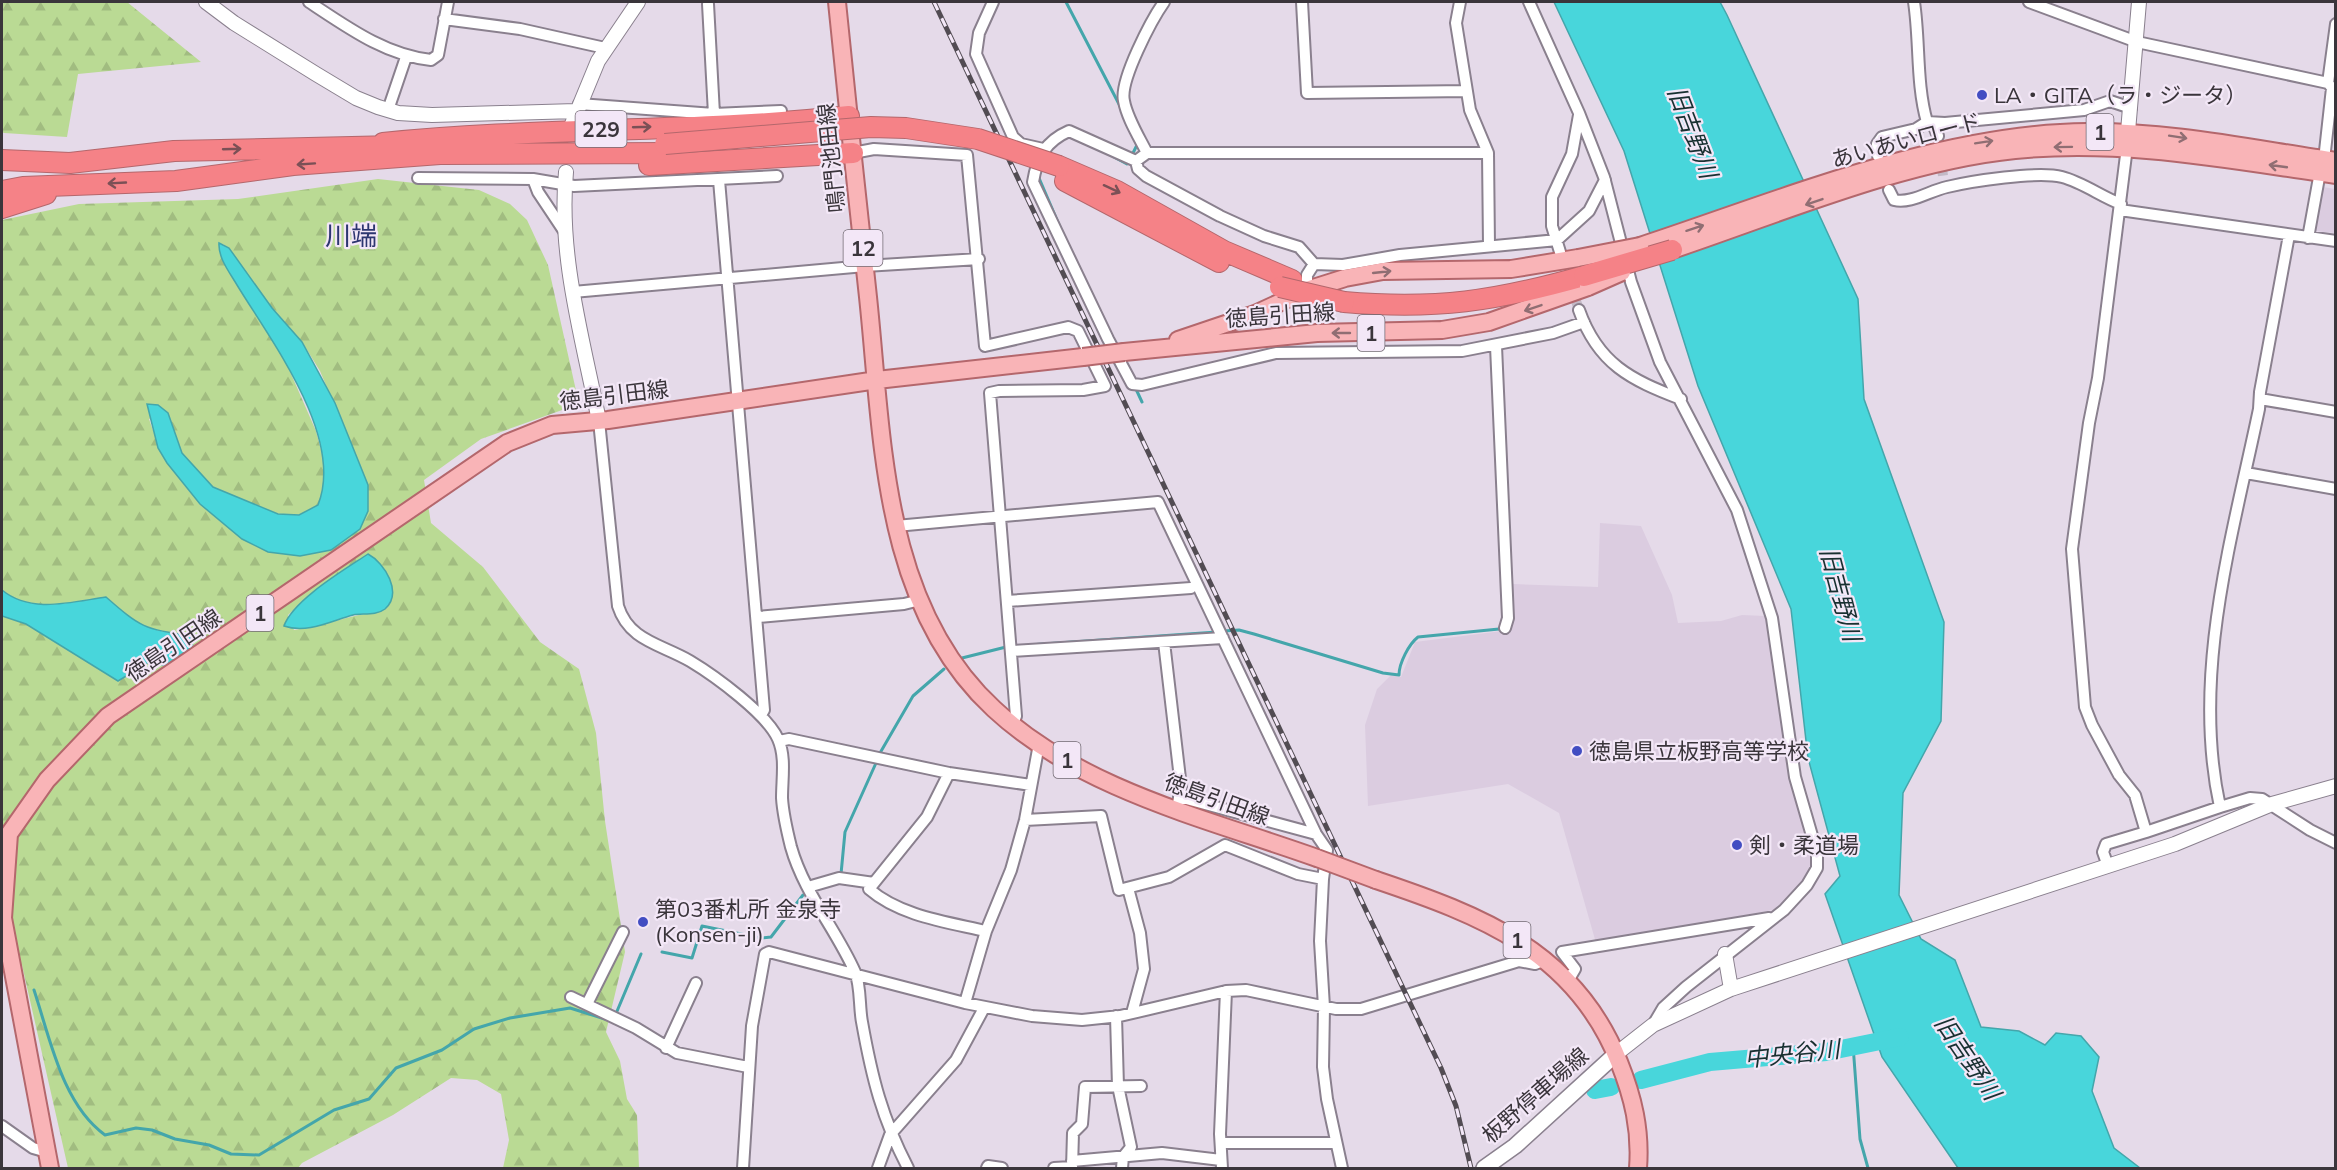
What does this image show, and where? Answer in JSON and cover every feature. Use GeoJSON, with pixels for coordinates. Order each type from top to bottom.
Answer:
{"type":"FeatureCollection","features":[{"type":"Feature","properties":{"kind":"highway","name":"229"},"geometry":{"type":"LineString","coordinates":[[359,153],[492,134],[849,116]]}},
{"type":"Feature","properties":{"kind":"highway"},"geometry":{"type":"LineString","coordinates":[[2,173],[34,171],[70,163],[174,151],[440,154],[665,149],[871,136],[935,141],[977,148],[1057,171],[1117,191],[1224,251],[1293,286],[1393,306],[1446,305],[1521,293],[1583,272],[1672,250]]}},
{"type":"Feature","properties":{"kind":"highway","name":"229"},"geometry":{"type":"LineString","coordinates":[[359,153],[669,165],[853,153]]}},
{"type":"Feature","properties":{"kind":"highway"},"geometry":{"type":"LineString","coordinates":[[2,191],[23,187],[176,181],[293,165],[359,153]]}},
{"type":"Feature","properties":{"kind":"highway"},"geometry":{"type":"LineString","coordinates":[[2,160],[70,163]]}},
{"type":"Feature","properties":{"kind":"highway"},"geometry":{"type":"LineString","coordinates":[[2,208],[78,186]]}},
{"type":"Feature","properties":{"kind":"highway"},"geometry":{"type":"LineString","coordinates":[[1583,272],[1640,246]]}},
{"type":"Feature","properties":{"kind":"main road","name":"鳴門池田線"},"geometry":{"type":"LineString","coordinates":[[837,2],[877,380]]}},
{"type":"Feature","properties":{"kind":"main road","name":"あいあいロード"},"geometry":{"type":"LineString","coordinates":[[1640,246],[1868,178],[2014,150],[2127,140],[2160,134],[2329,167]]}},
{"type":"Feature","properties":{"kind":"main road","name":"あいあいロード"},"geometry":{"type":"LineString","coordinates":[[1672,250],[1868,178]]}},
{"type":"Feature","properties":{"kind":"main road","name":"徳島引田線"},"geometry":{"type":"LineString","coordinates":[[1148,349],[1255,314],[1293,286],[1383,271],[1511,269],[1583,272]]}},
{"type":"Feature","properties":{"kind":"main road","name":"徳島引田線"},"geometry":{"type":"LineString","coordinates":[[50,1168],[3,918],[9,834],[47,780],[108,716],[507,443],[552,425],[599,421],[877,380],[1148,349],[1317,333],[1442,330],[1489,322],[1583,272]]}},
{"type":"Feature","properties":{"kind":"main road","name":"徳島引田線"},"geometry":{"type":"LineString","coordinates":[[877,380],[886,475],[903,557],[920,600],[950,659],[993,709],[1040,744],[1118,786],[1178,803],[1479,918],[1513,937],[1545,960],[1568,981],[1603,1026],[1630,1091],[1636,1116],[1638,1168]]}},
{"type":"Feature","properties":{"kind":"main road","name":"板野停車場線"},"geometry":{"type":"LineString","coordinates":[[1484,1168],[1515,1146],[1616,1054]]}},
{"type":"Feature","properties":{"kind":"street"},"geometry":{"type":"LineString","coordinates":[[206,2],[234,23],[356,98],[387,110],[432,115],[714,114],[781,111]]}},
{"type":"Feature","properties":{"kind":"street"},"geometry":{"type":"LineString","coordinates":[[309,2],[359,35],[406,57],[431,60],[438,55],[448,2]]}},
{"type":"Feature","properties":{"kind":"street"},"geometry":{"type":"LineString","coordinates":[[575,113],[605,48],[638,2]]}},
{"type":"Feature","properties":{"kind":"street"},"geometry":{"type":"LineString","coordinates":[[708,2],[714,114]]}},
{"type":"Feature","properties":{"kind":"street"},"geometry":{"type":"LineString","coordinates":[[993,2],[979,33],[978,61],[1013,137],[1021,144],[1043,149]]}},
{"type":"Feature","properties":{"kind":"street"},"geometry":{"type":"LineString","coordinates":[[1147,153],[1123,99],[1130,72],[1146,32],[1164,2]]}},
{"type":"Feature","properties":{"kind":"street"},"geometry":{"type":"LineString","coordinates":[[1302,2],[1307,93],[1467,91]]}},
{"type":"Feature","properties":{"kind":"street"},"geometry":{"type":"LineString","coordinates":[[1460,2],[1456,23],[1470,110],[1488,153],[1489,246]]}},
{"type":"Feature","properties":{"kind":"street"},"geometry":{"type":"LineString","coordinates":[[1529,2],[1579,113],[1605,180],[1631,282],[1660,362],[1737,510],[1772,618],[1795,777],[1817,853],[1816,868],[1807,885],[1784,910],[1725,954],[1663,1008],[1653,1025]]}},
{"type":"Feature","properties":{"kind":"street"},"geometry":{"type":"LineString","coordinates":[[1914,2],[1919,35],[1921,104],[1938,136]]}},
{"type":"Feature","properties":{"kind":"street"},"geometry":{"type":"LineString","coordinates":[[2029,2],[2137,42],[2328,83],[2332,87],[2329,167],[2308,238]]}},
{"type":"Feature","properties":{"kind":"street"},"geometry":{"type":"LineString","coordinates":[[2139,2],[2131,108],[2120,207],[2073,549],[2085,707],[2119,775],[2135,795],[2146,832]]}},
{"type":"Feature","properties":{"kind":"street"},"geometry":{"type":"LineString","coordinates":[[444,19],[520,29],[605,48]]}},
{"type":"Feature","properties":{"kind":"street"},"geometry":{"type":"LineString","coordinates":[[2328,83],[2336,24]]}},
{"type":"Feature","properties":{"kind":"street"},"geometry":{"type":"LineString","coordinates":[[387,110],[406,57]]}},
{"type":"Feature","properties":{"kind":"street"},"geometry":{"type":"LineString","coordinates":[[1878,156],[1877,144],[1882,137],[1916,129],[1930,123],[2084,110],[2110,100],[2131,108]]}},
{"type":"Feature","properties":{"kind":"street"},"geometry":{"type":"LineString","coordinates":[[1560,252],[1552,226],[1552,197],[1572,154],[1579,113]]}},
{"type":"Feature","properties":{"kind":"street"},"geometry":{"type":"LineString","coordinates":[[1136,161],[1069,131],[1055,137],[1043,149],[1035,166],[1033,182],[1132,384],[1142,385],[1276,353],[1450,351],[1496,346],[1584,322]]}},
{"type":"Feature","properties":{"kind":"street"},"geometry":{"type":"LineString","coordinates":[[853,153],[874,149],[967,155],[979,260],[984,346],[1068,327],[1078,331],[1105,386],[1083,390],[990,393],[1016,716],[1013,724]]}},
{"type":"Feature","properties":{"kind":"street"},"geometry":{"type":"LineString","coordinates":[[1136,161],[1147,153],[1488,153]]}},
{"type":"Feature","properties":{"kind":"street"},"geometry":{"type":"LineString","coordinates":[[1136,161],[1138,169],[1146,176],[1238,224],[1264,236],[1299,247],[1314,264],[1343,265],[1400,255],[1557,240],[1589,212],[1605,180]]}},
{"type":"Feature","properties":{"kind":"street"},"geometry":{"type":"LineString","coordinates":[[418,178],[719,180],[777,176]]}},
{"type":"Feature","properties":{"kind":"street"},"geometry":{"type":"LineString","coordinates":[[1888,190],[1894,201],[1902,202],[1945,181],[2062,177],[2120,207],[2336,242]]}},
{"type":"Feature","properties":{"kind":"street"},"geometry":{"type":"LineString","coordinates":[[533,179],[538,192],[566,234]]}},
{"type":"Feature","properties":{"kind":"street"},"geometry":{"type":"LineString","coordinates":[[566,179],[566,234],[573,292],[599,421],[618,606],[622,620],[631,630],[692,662],[761,715],[779,741],[783,757],[782,799],[787,830],[800,871],[856,974],[861,1020],[876,1091],[890,1135],[908,1168]]}},
{"type":"Feature","properties":{"kind":"street"},"geometry":{"type":"LineString","coordinates":[[719,180],[758,617],[764,710],[761,715]]}},
{"type":"Feature","properties":{"kind":"street"},"geometry":{"type":"LineString","coordinates":[[2220,807],[2211,767],[2214,652],[2223,578],[2246,473],[2289,235]]}},
{"type":"Feature","properties":{"kind":"street"},"geometry":{"type":"LineString","coordinates":[[573,292],[865,266],[979,260]]}},
{"type":"Feature","properties":{"kind":"street"},"geometry":{"type":"LineString","coordinates":[[1293,286],[1307,275],[1314,264]]}},
{"type":"Feature","properties":{"kind":"street"},"geometry":{"type":"LineString","coordinates":[[1579,310],[1600,352],[1611,363],[1642,384],[1681,399]]}},
{"type":"Feature","properties":{"kind":"street"},"geometry":{"type":"LineString","coordinates":[[1317,333],[1319,351]]}},
{"type":"Feature","properties":{"kind":"street"},"geometry":{"type":"LineString","coordinates":[[1496,346],[1508,618],[1505,628]]}},
{"type":"Feature","properties":{"kind":"street"},"geometry":{"type":"LineString","coordinates":[[2260,399],[2336,412]]}},
{"type":"Feature","properties":{"kind":"street"},"geometry":{"type":"LineString","coordinates":[[2246,473],[2336,489]]}},
{"type":"Feature","properties":{"kind":"street"},"geometry":{"type":"LineString","coordinates":[[896,526],[1158,502],[1316,834],[1327,850],[1320,941],[1324,1007],[1323,1067],[1335,1143],[1342,1168]]}},
{"type":"Feature","properties":{"kind":"street"},"geometry":{"type":"LineString","coordinates":[[1007,601],[1191,588]]}},
{"type":"Feature","properties":{"kind":"street"},"geometry":{"type":"LineString","coordinates":[[758,617],[904,604],[920,600]]}},
{"type":"Feature","properties":{"kind":"street"},"geometry":{"type":"LineString","coordinates":[[1011,651],[1164,642],[1221,634]]}},
{"type":"Feature","properties":{"kind":"street"},"geometry":{"type":"LineString","coordinates":[[1164,642],[1181,787],[1178,803],[1316,834]]}},
{"type":"Feature","properties":{"kind":"street"},"geometry":{"type":"LineString","coordinates":[[779,741],[789,739],[949,773],[1031,785]]}},
{"type":"Feature","properties":{"kind":"street"},"geometry":{"type":"LineString","coordinates":[[965,1003],[986,931],[1011,870],[1025,820],[1040,744]]}},
{"type":"Feature","properties":{"kind":"street"},"geometry":{"type":"LineString","coordinates":[[949,773],[927,817],[870,889],[897,906],[986,931]]}},
{"type":"Feature","properties":{"kind":"street"},"geometry":{"type":"LineString","coordinates":[[1616,1054],[1653,1025],[1731,988],[2175,844],[2271,804],[2336,786]]}},
{"type":"Feature","properties":{"kind":"street"},"geometry":{"type":"LineString","coordinates":[[2104,867],[2103,852],[2106,844],[2250,798],[2262,799],[2310,830],[2336,843]]}},
{"type":"Feature","properties":{"kind":"street"},"geometry":{"type":"LineString","coordinates":[[1025,820],[1101,816],[1119,890],[1169,877],[1224,845],[1298,874],[1323,879]]}},
{"type":"Feature","properties":{"kind":"street"},"geometry":{"type":"LineString","coordinates":[[808,887],[839,878],[874,883]]}},
{"type":"Feature","properties":{"kind":"street"},"geometry":{"type":"LineString","coordinates":[[1128,888],[1140,933],[1144,969],[1132,1013]]}},
{"type":"Feature","properties":{"kind":"street"},"geometry":{"type":"LineString","coordinates":[[1568,981],[1575,969],[1562,952],[1772,917]]}},
{"type":"Feature","properties":{"kind":"street"},"geometry":{"type":"LineString","coordinates":[[587,1004],[623,932]]}},
{"type":"Feature","properties":{"kind":"street"},"geometry":{"type":"LineString","coordinates":[[743,1168],[752,1026],[765,954],[769,952],[984,1008],[1032,1016],[1082,1020],[1132,1013],[1226,991],[1246,990],[1324,1007],[1360,1009],[1519,961],[1535,964],[1545,960]]}},
{"type":"Feature","properties":{"kind":"street"},"geometry":{"type":"LineString","coordinates":[[1725,954],[1731,988]]}},
{"type":"Feature","properties":{"kind":"street"},"geometry":{"type":"LineString","coordinates":[[666,1048],[696,983]]}},
{"type":"Feature","properties":{"kind":"street"},"geometry":{"type":"LineString","coordinates":[[1054,1168],[1123,1163],[1162,1153],[1222,1164],[1226,991]]}},
{"type":"Feature","properties":{"kind":"street"},"geometry":{"type":"LineString","coordinates":[[571,997],[614,1017],[677,1053],[748,1067]]}},
{"type":"Feature","properties":{"kind":"street"},"geometry":{"type":"LineString","coordinates":[[878,1168],[890,1135],[956,1060],[984,1008]]}},
{"type":"Feature","properties":{"kind":"street"},"geometry":{"type":"LineString","coordinates":[[1116,1016],[1118,1086],[1131,1147],[1123,1163]]}},
{"type":"Feature","properties":{"kind":"street"},"geometry":{"type":"LineString","coordinates":[[1072,1165],[1073,1132],[1082,1124],[1085,1087],[1141,1086]]}},
{"type":"Feature","properties":{"kind":"street"},"geometry":{"type":"LineString","coordinates":[[2,1126],[33,1148],[47,1152]]}},
{"type":"Feature","properties":{"kind":"street"},"geometry":{"type":"LineString","coordinates":[[1221,1143],[1335,1143]]}},
{"type":"Feature","properties":{"kind":"street"},"geometry":{"type":"LineString","coordinates":[[987,1168],[988,1166],[1002,1168]]}},
{"type":"Feature","properties":{"kind":"shaded area"},"geometry":{"type":"Polygon","coordinates":[[[2323,187],[2335,189],[2335,233],[2316,231],[2323,187]]]}},
{"type":"Feature","properties":{"kind":"shaded area","name":"徳島県立板野高等学校"},"geometry":{"type":"Polygon","coordinates":[[[1600,523],[1641,526],[1672,595],[1678,623],[1721,621],[1742,615],[1765,616],[1769,621],[1814,854],[1812,867],[1778,909],[1596,943],[1559,813],[1508,784],[1368,806],[1365,725],[1377,689],[1391,675],[1401,677],[1415,642],[1510,630],[1513,584],[1598,587],[1600,523]]]}},
{"type":"Feature","properties":{"kind":"green space"},"geometry":{"type":"Polygon","coordinates":[[[2,2],[127,2],[201,62],[78,74],[67,137],[4,133],[2,132],[2,2]]]}},
{"type":"Feature","properties":{"kind":"green space"},"geometry":{"type":"Polygon","coordinates":[[[378,179],[479,190],[510,204],[527,220],[548,265],[579,404],[481,439],[424,480],[431,523],[483,567],[540,642],[579,669],[596,733],[605,821],[625,952],[606,1032],[620,1061],[627,1099],[637,1115],[639,1168],[503,1168],[509,1140],[501,1094],[477,1080],[451,1078],[393,1115],[302,1163],[298,1168],[68,1168],[22,965],[2,967],[2,616],[26,624],[118,681],[190,635],[153,629],[135,621],[106,597],[38,604],[13,597],[2,590],[2,220],[79,204],[238,199],[378,179]],[[223,244],[223,261],[281,351],[316,431],[325,465],[324,489],[318,505],[299,515],[278,514],[213,487],[182,453],[168,413],[149,419],[168,461],[180,480],[195,497],[228,528],[267,551],[368,485],[320,371],[302,342],[272,309],[223,244]],[[320,586],[288,615],[294,630],[378,612],[320,586]]]}},
{"type":"Feature","properties":{"kind":"water","name":"旧吉野川"},"geometry":{"type":"Polygon","coordinates":[[[1554,2],[1720,2],[1727,15],[1858,299],[1864,399],[1944,622],[1941,721],[1903,793],[1899,895],[1921,939],[1955,960],[1981,1027],[2019,1031],[2045,1045],[2056,1033],[2081,1036],[2099,1057],[2092,1091],[2114,1148],[2140,1168],[1958,1168],[1882,1057],[1825,894],[1840,876],[1808,758],[1791,609],[1698,386],[1624,151],[1554,2]]]}},
{"type":"Feature","properties":{"kind":"water"},"geometry":{"type":"Polygon","coordinates":[[[219,243],[229,248],[272,308],[302,342],[335,403],[368,485],[368,511],[360,529],[331,550],[300,556],[268,552],[242,539],[200,504],[167,463],[158,448],[147,404],[158,405],[168,413],[182,453],[213,487],[278,514],[299,515],[318,505],[324,478],[322,450],[313,420],[285,361],[225,265],[220,254],[219,243]]]}},
{"type":"Feature","properties":{"kind":"water"},"geometry":{"type":"Polygon","coordinates":[[[368,554],[380,564],[390,579],[392,595],[385,609],[353,615],[310,628],[284,626],[289,616],[308,596],[368,554]]]}},
{"type":"Feature","properties":{"kind":"water"},"geometry":{"type":"Polygon","coordinates":[[[2,590],[13,597],[38,604],[106,597],[135,621],[153,629],[190,635],[193,647],[167,666],[149,662],[118,681],[26,624],[2,616],[2,590]]]}},
{"type":"Feature","properties":{"kind":"waterway"},"geometry":{"type":"LineString","coordinates":[[1066,2],[1121,108]]}},
{"type":"Feature","properties":{"kind":"waterway"},"geometry":{"type":"LineString","coordinates":[[1068,136],[1106,153]]}},
{"type":"Feature","properties":{"kind":"waterway"},"geometry":{"type":"LineString","coordinates":[[1132,155],[1138,143]]}},
{"type":"Feature","properties":{"kind":"waterway"},"geometry":{"type":"LineString","coordinates":[[1114,157],[1127,164],[1129,161]]}},
{"type":"Feature","properties":{"kind":"waterway"},"geometry":{"type":"LineString","coordinates":[[1039,178],[1060,227]]}},
{"type":"Feature","properties":{"kind":"waterway"},"geometry":{"type":"LineString","coordinates":[[1135,387],[1142,402]]}},
{"type":"Feature","properties":{"kind":"waterway"},"geometry":{"type":"LineString","coordinates":[[1224,631],[1239,630],[1383,673],[1399,675],[1405,654],[1418,637],[1499,629]]}},
{"type":"Feature","properties":{"kind":"waterway"},"geometry":{"type":"LineString","coordinates":[[1029,645],[1217,632]]}},
{"type":"Feature","properties":{"kind":"waterway"},"geometry":{"type":"LineString","coordinates":[[962,658],[1006,647]]}},
{"type":"Feature","properties":{"kind":"waterway"},"geometry":{"type":"LineString","coordinates":[[880,753],[913,696],[944,669]]}},
{"type":"Feature","properties":{"kind":"waterway"},"geometry":{"type":"LineString","coordinates":[[841,874],[845,832],[876,763]]}},
{"type":"Feature","properties":{"kind":"waterway"},"geometry":{"type":"LineString","coordinates":[[662,952],[692,958],[702,926],[761,938],[771,937],[803,895]]}},
{"type":"Feature","properties":{"kind":"waterway"},"geometry":{"type":"LineString","coordinates":[[615,1016],[641,954]]}},
{"type":"Feature","properties":{"kind":"waterway"},"geometry":{"type":"LineString","coordinates":[[34,990],[52,1049],[68,1088],[90,1122],[105,1135],[136,1128],[152,1130],[175,1139],[209,1145],[231,1154],[259,1155],[334,1110],[369,1099],[396,1068],[442,1050],[474,1029],[510,1018],[570,1008],[605,1019]]}},
{"type":"Feature","properties":{"kind":"waterway","name":"中央谷川"},"geometry":{"type":"LineString","coordinates":[[1641,1080],[1710,1062],[1826,1052],[1900,1037]]}},
{"type":"Feature","properties":{"kind":"waterway"},"geometry":{"type":"LineString","coordinates":[[1853,1045],[1860,1139],[1868,1168]]}},
{"type":"Feature","properties":{"kind":"waterway","name":"中央谷川"},"geometry":{"type":"LineString","coordinates":[[1595,1090],[1611,1087]]}},
{"type":"Feature","properties":{"kind":"tunnel"},"geometry":{"type":"LineString","coordinates":[[1938,136],[1943,176]]}},
{"type":"Feature","properties":{"kind":"tunnel"},"geometry":{"type":"LineString","coordinates":[[1561,256],[1579,310]]}},
{"type":"Feature","properties":{"kind":"railway"},"geometry":{"type":"LineString","coordinates":[[934,2],[1441,1068],[1456,1106],[1471,1168]]}},
{"type":"Feature","properties":{"kind":"place","name":"LA・GITA（ラ・ジータ）"},"geometry":{"type":"Point","coordinates":[1982,95]}},
{"type":"Feature","properties":{"kind":"place","name":"徳島県立板野高等学校"},"geometry":{"type":"Point","coordinates":[1577,751]}},
{"type":"Feature","properties":{"kind":"place","name":"剣・柔道場"},"geometry":{"type":"Point","coordinates":[1737,845]}},
{"type":"Feature","properties":{"kind":"place","name":"第03番札所 金泉寺 (Konsen-ji)"},"geometry":{"type":"Point","coordinates":[643,922]}},
{"type":"Feature","properties":{"kind":"district","name":"川端"},"geometry":{"type":"Point","coordinates":[351,235]}}]}
